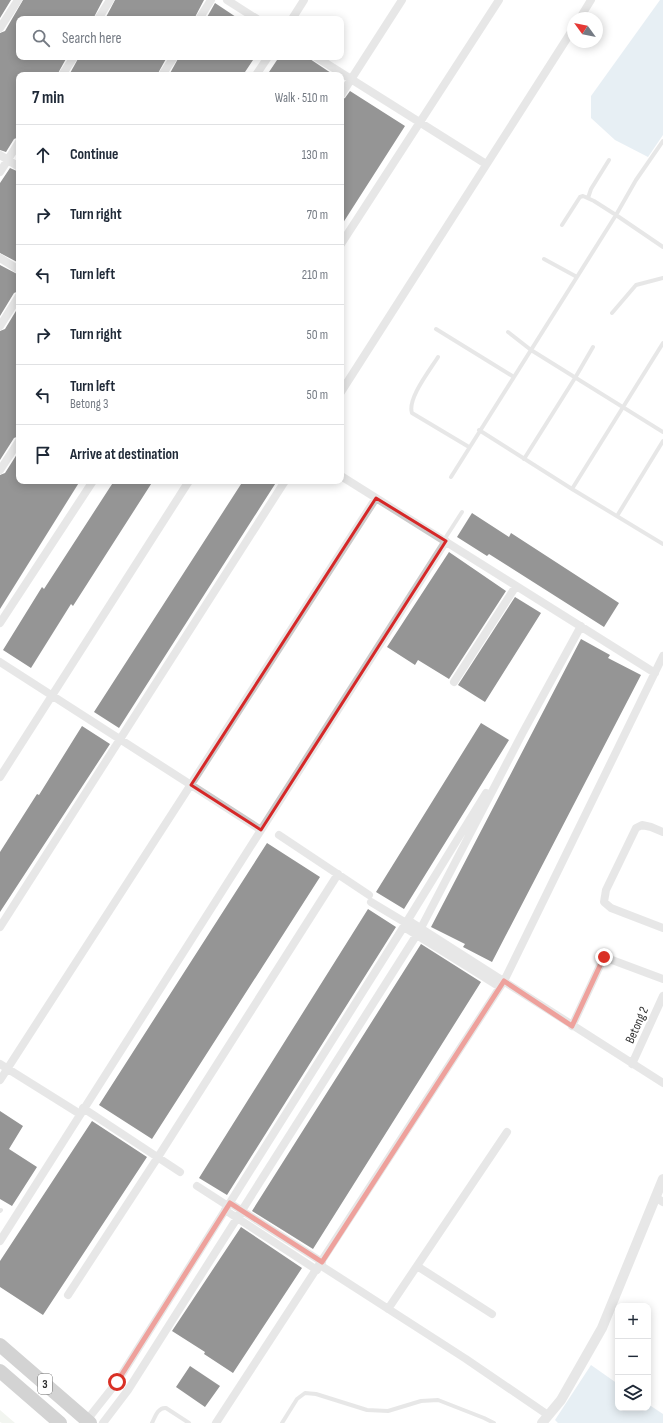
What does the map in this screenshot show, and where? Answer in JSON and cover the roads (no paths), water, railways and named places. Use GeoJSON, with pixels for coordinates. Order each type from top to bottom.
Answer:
{"type":"FeatureCollection","features":[{"type":"Feature","properties":{"kind":"highway","name":"3"},"geometry":{"type":"LineString","coordinates":[[0,1345],[89,1422]]}},
{"type":"Feature","properties":{"kind":"highway","name":"3"},"geometry":{"type":"LineString","coordinates":[[0,1371],[60,1423]]}},
{"type":"Feature","properties":{"kind":"street"},"geometry":{"type":"LineString","coordinates":[[0,28],[18,0]]}},
{"type":"Feature","properties":{"kind":"street"},"geometry":{"type":"LineString","coordinates":[[100,16],[110,0]]}},
{"type":"Feature","properties":{"kind":"street"},"geometry":{"type":"LineString","coordinates":[[201,16],[211,0]]}},
{"type":"Feature","properties":{"kind":"street"},"geometry":{"type":"LineString","coordinates":[[227,0],[252,16]]}},
{"type":"Feature","properties":{"kind":"street"},"geometry":{"type":"LineString","coordinates":[[294,16],[304,0]]}},
{"type":"Feature","properties":{"kind":"street"},"geometry":{"type":"LineString","coordinates":[[344,90],[402,0]]}},
{"type":"Feature","properties":{"kind":"street"},"geometry":{"type":"LineString","coordinates":[[344,239],[499,0]]}},
{"type":"Feature","properties":{"kind":"street"},"geometry":{"type":"LineString","coordinates":[[584,12],[592,0]]}},
{"type":"Feature","properties":{"kind":"street"},"geometry":{"type":"LineString","coordinates":[[344,387],[567,38]]}},
{"type":"Feature","properties":{"kind":"street"},"geometry":{"type":"LineString","coordinates":[[64,72],[72,60]]}},
{"type":"Feature","properties":{"kind":"street"},"geometry":{"type":"LineString","coordinates":[[164,72],[172,60]]}},
{"type":"Feature","properties":{"kind":"street"},"geometry":{"type":"LineString","coordinates":[[258,72],[266,60]]}},
{"type":"Feature","properties":{"kind":"street"},"geometry":{"type":"LineString","coordinates":[[321,60],[340,72]]}},
{"type":"Feature","properties":{"kind":"street"},"geometry":{"type":"LineString","coordinates":[[344,75],[486,164]]}},
{"type":"Feature","properties":{"kind":"street"},"geometry":{"type":"LineString","coordinates":[[0,172],[16,147]]}},
{"type":"Feature","properties":{"kind":"street"},"geometry":{"type":"LineString","coordinates":[[0,155],[16,165]]}},
{"type":"Feature","properties":{"kind":"street"},"geometry":{"type":"LineString","coordinates":[[0,258],[16,268]]}},
{"type":"Feature","properties":{"kind":"street"},"geometry":{"type":"LineString","coordinates":[[0,326],[16,301]]}},
{"type":"Feature","properties":{"kind":"street"},"geometry":{"type":"LineString","coordinates":[[0,470],[16,446]]}},
{"type":"Feature","properties":{"kind":"street"},"geometry":{"type":"LineString","coordinates":[[344,478],[655,673]]}},
{"type":"Feature","properties":{"kind":"street"},"geometry":{"type":"LineString","coordinates":[[0,623],[91,484]]}},
{"type":"Feature","properties":{"kind":"street"},"geometry":{"type":"LineString","coordinates":[[0,777],[187,484]]}},
{"type":"Feature","properties":{"kind":"street"},"geometry":{"type":"LineString","coordinates":[[0,927],[283,484]]}},
{"type":"Feature","properties":{"kind":"street"},"geometry":{"type":"LineString","coordinates":[[0,1080],[376,498]]}},
{"type":"Feature","properties":{"kind":"street"},"geometry":{"type":"LineString","coordinates":[[0,1241],[445,541]]}},
{"type":"Feature","properties":{"kind":"street"},"geometry":{"type":"LineString","coordinates":[[454,682],[516,586]]}},
{"type":"Feature","properties":{"kind":"street"},"geometry":{"type":"LineString","coordinates":[[103,1423],[128,1390],[419,932],[522,734],[581,626]]}},
{"type":"Feature","properties":{"kind":"street"},"geometry":{"type":"LineString","coordinates":[[216,1423],[320,1266],[502,984],[663,656]]}},
{"type":"Feature","properties":{"kind":"street"},"geometry":{"type":"LineString","coordinates":[[0,662],[261,830]]}},
{"type":"Feature","properties":{"kind":"street"},"geometry":{"type":"LineString","coordinates":[[89,1422],[117,1382],[228,1206],[406,923],[522,734]]}},
{"type":"Feature","properties":{"kind":"street"},"geometry":{"type":"LineString","coordinates":[[663,832],[642,825],[636,828],[606,890],[604,902],[611,908],[663,928]]}},
{"type":"Feature","properties":{"kind":"street"},"geometry":{"type":"LineString","coordinates":[[279,835],[338,874],[419,932],[663,1083]]}},
{"type":"Feature","properties":{"kind":"street"},"geometry":{"type":"LineString","coordinates":[[68,1295],[158,1157],[338,874]]}},
{"type":"Feature","properties":{"kind":"street"},"geometry":{"type":"LineString","coordinates":[[572,1026],[604,957],[663,979]]}},
{"type":"Feature","properties":{"kind":"street","name":"Betong 2"},"geometry":{"type":"LineString","coordinates":[[632,1064],[663,996]]}},
{"type":"Feature","properties":{"kind":"street"},"geometry":{"type":"LineString","coordinates":[[0,1064],[82,1111],[180,1172]]}},
{"type":"Feature","properties":{"kind":"street"},"geometry":{"type":"LineString","coordinates":[[388,1309],[507,1132]]}},
{"type":"Feature","properties":{"kind":"street"},"geometry":{"type":"LineString","coordinates":[[228,1206],[237,1218],[320,1266],[466,1359],[545,1420],[561,1400],[602,1328],[659,1199],[663,1179]]}},
{"type":"Feature","properties":{"kind":"street"},"geometry":{"type":"LineString","coordinates":[[197,1186],[228,1206],[242,1210],[320,1266]]}},
{"type":"Feature","properties":{"kind":"street"},"geometry":{"type":"LineString","coordinates":[[417,1266],[492,1314]]}},
{"type":"Feature","properties":{"kind":"lane"},"geometry":{"type":"LineString","coordinates":[[451,477],[479,430],[616,215],[636,180],[663,141]]}},
{"type":"Feature","properties":{"kind":"lane"},"geometry":{"type":"LineString","coordinates":[[588,198],[591,189],[609,160]]}},
{"type":"Feature","properties":{"kind":"lane"},"geometry":{"type":"LineString","coordinates":[[562,225],[580,197],[583,196],[616,215],[663,248]]}},
{"type":"Feature","properties":{"kind":"lane"},"geometry":{"type":"LineString","coordinates":[[544,259],[577,276]]}},
{"type":"Feature","properties":{"kind":"lane"},"geometry":{"type":"LineString","coordinates":[[612,313],[636,285],[663,278]]}},
{"type":"Feature","properties":{"kind":"lane"},"geometry":{"type":"LineString","coordinates":[[436,328],[514,377]]}},
{"type":"Feature","properties":{"kind":"lane"},"geometry":{"type":"LineString","coordinates":[[508,332],[531,350],[663,432]]}},
{"type":"Feature","properties":{"kind":"lane"},"geometry":{"type":"LineString","coordinates":[[572,489],[663,343]]}},
{"type":"Feature","properties":{"kind":"lane"},"geometry":{"type":"LineString","coordinates":[[524,459],[593,347]]}},
{"type":"Feature","properties":{"kind":"lane"},"geometry":{"type":"LineString","coordinates":[[438,357],[412,399],[412,413],[469,447]]}},
{"type":"Feature","properties":{"kind":"lane"},"geometry":{"type":"LineString","coordinates":[[479,430],[663,544]]}},
{"type":"Feature","properties":{"kind":"lane"},"geometry":{"type":"LineString","coordinates":[[617,516],[663,441]]}},
{"type":"Feature","properties":{"kind":"lane"},"geometry":{"type":"LineString","coordinates":[[445,541],[462,512]]}},
{"type":"Feature","properties":{"kind":"lane"},"geometry":{"type":"LineString","coordinates":[[282,1423],[296,1399],[305,1394],[316,1394],[367,1410],[381,1411],[388,1411],[421,1401],[438,1400],[494,1423]]}},
{"type":"Feature","properties":{"kind":"lane"},"geometry":{"type":"LineString","coordinates":[[152,1423],[159,1409],[162,1408],[166,1408],[189,1423]]}},
{"type":"Feature","properties":{"kind":"water"},"geometry":{"type":"Polygon","coordinates":[[[660,0],[663,0],[663,135],[648,157],[615,140],[591,118],[591,96],[660,0]]]}},
{"type":"Feature","properties":{"kind":"water"},"geometry":{"type":"Polygon","coordinates":[[[591,1365],[615,1382],[615,1411],[651,1411],[651,1406],[663,1414],[663,1423],[558,1423],[555,1420],[591,1365]]]}}]}
